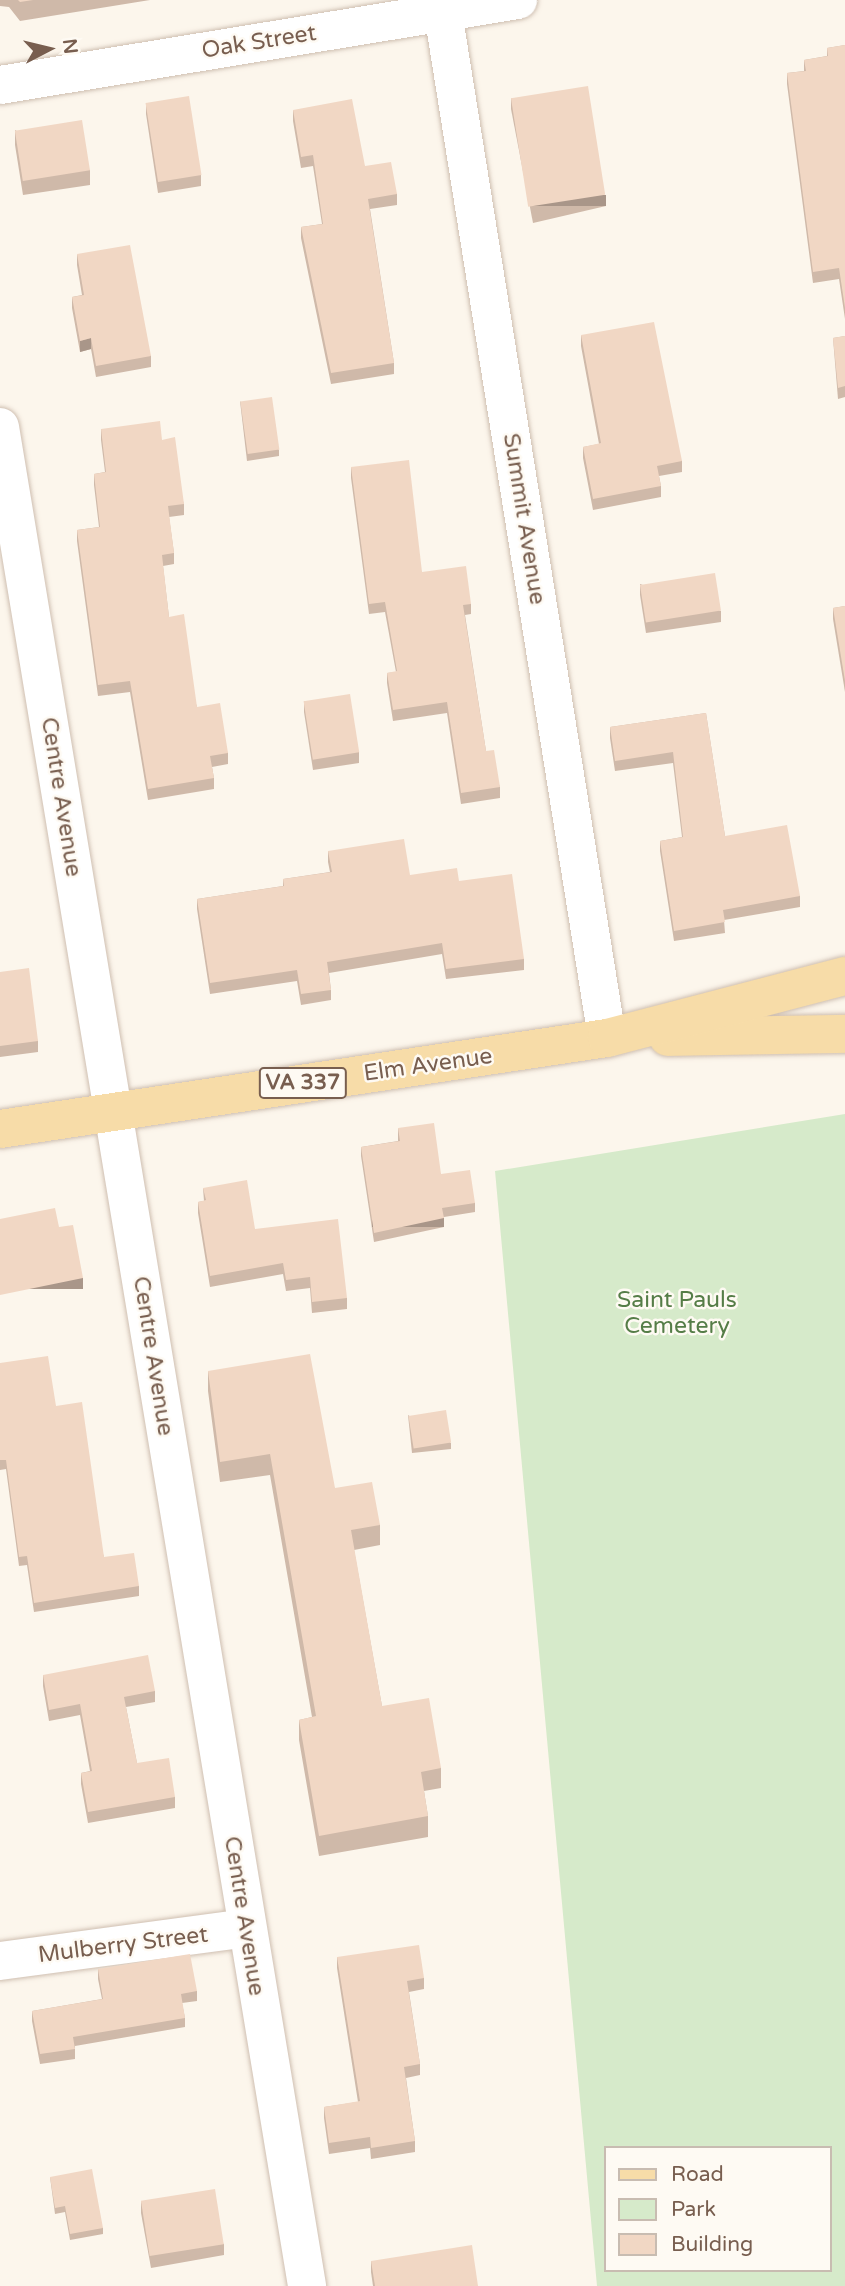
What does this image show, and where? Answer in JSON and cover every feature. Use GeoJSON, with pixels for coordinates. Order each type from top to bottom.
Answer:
{"type":"FeatureCollection","features":[{"type":"Feature","properties":{"kind":"main road","name":"Elm Avenue"},"geometry":{"type":"LineString","coordinates":[[0,1129],[607,1038],[845,976]]}},
{"type":"Feature","properties":{"kind":"main road","name":"Elm Avenue"},"geometry":{"type":"LineString","coordinates":[[607,1038],[845,1034]]}},
{"type":"Feature","properties":{"kind":"street","name":"Oak Street"},"geometry":{"type":"LineString","coordinates":[[0,85],[442,6],[518,0]]}},
{"type":"Feature","properties":{"kind":"street","name":"Summit Avenue"},"geometry":{"type":"LineString","coordinates":[[442,6],[607,1038]]}},
{"type":"Feature","properties":{"kind":"street","name":"Centre Avenue"},"geometry":{"type":"LineString","coordinates":[[0,427],[307,2286]]}},
{"type":"Feature","properties":{"kind":"street","name":"Mulberry Street"},"geometry":{"type":"LineString","coordinates":[[0,1961],[246,1928]]}},
{"type":"Feature","properties":{"kind":"green space","name":"Saint Pauls Cemetery"},"geometry":{"type":"Polygon","coordinates":[[[845,1114],[845,2286],[597,2286],[495,1171],[845,1114]]]}},
{"type":"Feature","properties":{"kind":"building"},"geometry":{"type":"Polygon","coordinates":[[[845,45],[845,308],[839,268],[813,272],[787,73],[806,71],[804,60],[828,56],[827,48],[845,45]]]}},
{"type":"Feature","properties":{"kind":"building"},"geometry":{"type":"Polygon","coordinates":[[[588,86],[605,195],[528,207],[511,98],[588,86]]]}},
{"type":"Feature","properties":{"kind":"building"},"geometry":{"type":"Polygon","coordinates":[[[189,96],[202,175],[158,182],[146,103],[189,96]]]}},
{"type":"Feature","properties":{"kind":"building"},"geometry":{"type":"Polygon","coordinates":[[[352,99],[365,166],[391,162],[397,194],[368,199],[394,363],[331,373],[301,227],[323,224],[313,155],[301,157],[293,110],[352,99]]]}},
{"type":"Feature","properties":{"kind":"building"},"geometry":{"type":"Polygon","coordinates":[[[82,120],[90,170],[23,181],[15,131],[82,120]]]}},
{"type":"Feature","properties":{"kind":"building"},"geometry":{"type":"Polygon","coordinates":[[[130,245],[151,356],[96,366],[91,338],[80,341],[72,297],[84,295],[77,254],[130,245]]]}},
{"type":"Feature","properties":{"kind":"building"},"geometry":{"type":"Polygon","coordinates":[[[654,322],[682,461],[657,466],[661,486],[593,499],[583,447],[601,443],[581,335],[654,322]]]}},
{"type":"Feature","properties":{"kind":"building"},"geometry":{"type":"Polygon","coordinates":[[[845,336],[845,386],[838,388],[833,338],[845,336]]]}},
{"type":"Feature","properties":{"kind":"building"},"geometry":{"type":"Polygon","coordinates":[[[272,397],[279,449],[248,454],[240,401],[272,397]]]}},
{"type":"Feature","properties":{"kind":"building"},"geometry":{"type":"Polygon","coordinates":[[[160,421],[162,440],[175,437],[184,504],[168,506],[174,553],[162,555],[169,617],[184,614],[197,707],[220,703],[228,753],[210,756],[214,778],[148,789],[130,681],[98,685],[77,530],[100,527],[94,474],[106,472],[101,429],[160,421]]]}},
{"type":"Feature","properties":{"kind":"building"},"geometry":{"type":"Polygon","coordinates":[[[409,460],[422,572],[466,566],[471,604],[463,605],[486,751],[494,750],[500,787],[461,793],[447,702],[393,710],[387,673],[397,671],[385,602],[369,604],[351,467],[409,460]]]}},
{"type":"Feature","properties":{"kind":"building"},"geometry":{"type":"Polygon","coordinates":[[[715,573],[721,611],[646,622],[640,585],[715,573]]]}},
{"type":"Feature","properties":{"kind":"building"},"geometry":{"type":"Polygon","coordinates":[[[845,606],[845,681],[833,608],[845,606]]]}},
{"type":"Feature","properties":{"kind":"building"},"geometry":{"type":"Polygon","coordinates":[[[350,694],[359,752],[313,760],[304,701],[350,694]]]}},
{"type":"Feature","properties":{"kind":"building"},"geometry":{"type":"Polygon","coordinates":[[[706,713],[725,836],[787,825],[800,896],[723,910],[725,922],[674,931],[660,841],[683,837],[673,752],[615,761],[610,727],[706,713]]]}},
{"type":"Feature","properties":{"kind":"building"},"geometry":{"type":"Polygon","coordinates":[[[404,839],[410,875],[457,868],[459,881],[512,874],[524,959],[446,969],[442,943],[327,962],[331,990],[301,994],[297,970],[210,983],[197,899],[284,886],[283,879],[332,872],[328,851],[404,839]]]}},
{"type":"Feature","properties":{"kind":"building"},"geometry":{"type":"Polygon","coordinates":[[[29,968],[38,1041],[0,1046],[0,972],[29,968]]]}},
{"type":"Feature","properties":{"kind":"building"},"geometry":{"type":"Polygon","coordinates":[[[434,1123],[441,1174],[470,1170],[475,1203],[442,1208],[444,1218],[374,1233],[361,1147],[400,1141],[398,1128],[434,1123]]]}},
{"type":"Feature","properties":{"kind":"building"},"geometry":{"type":"Polygon","coordinates":[[[247,1180],[255,1229],[338,1219],[347,1298],[312,1302],[310,1277],[286,1280],[283,1263],[210,1276],[198,1202],[206,1200],[203,1188],[247,1180]]]}},
{"type":"Feature","properties":{"kind":"building"},"geometry":{"type":"Polygon","coordinates":[[[55,1208],[59,1227],[73,1225],[83,1278],[0,1295],[0,1219],[55,1208]]]}},
{"type":"Feature","properties":{"kind":"building"},"geometry":{"type":"Polygon","coordinates":[[[310,1354],[335,1488],[372,1482],[380,1525],[351,1530],[382,1706],[429,1698],[441,1768],[421,1772],[428,1816],[319,1836],[299,1720],[316,1716],[270,1454],[220,1462],[208,1371],[310,1354]]]}},
{"type":"Feature","properties":{"kind":"building"},"geometry":{"type":"Polygon","coordinates":[[[48,1356],[56,1406],[82,1402],[104,1557],[134,1553],[139,1586],[34,1603],[27,1556],[19,1557],[6,1460],[0,1460],[0,1363],[48,1356]]]}},
{"type":"Feature","properties":{"kind":"building"},"geometry":{"type":"Polygon","coordinates":[[[446,1410],[451,1443],[414,1449],[408,1416],[446,1410]]]}},
{"type":"Feature","properties":{"kind":"building"},"geometry":{"type":"Polygon","coordinates":[[[148,1655],[155,1691],[124,1697],[137,1763],[169,1758],[175,1797],[88,1812],[81,1773],[92,1771],[80,1704],[49,1710],[43,1675],[148,1655]]]}},
{"type":"Feature","properties":{"kind":"building"},"geometry":{"type":"Polygon","coordinates":[[[419,1945],[424,1978],[407,1981],[420,2064],[404,2067],[415,2141],[371,2148],[370,2137],[329,2143],[324,2107],[360,2101],[337,1957],[419,1945]]]}},
{"type":"Feature","properties":{"kind":"building"},"geometry":{"type":"Polygon","coordinates":[[[190,1954],[197,1991],[181,1994],[185,2018],[73,2037],[75,2049],[40,2054],[32,2011],[103,1999],[98,1969],[190,1954]]]}},
{"type":"Feature","properties":{"kind":"building"},"geometry":{"type":"Polygon","coordinates":[[[92,2169],[103,2228],[70,2234],[65,2206],[55,2208],[50,2177],[92,2169]]]}},
{"type":"Feature","properties":{"kind":"building"},"geometry":{"type":"Polygon","coordinates":[[[215,2189],[224,2244],[150,2256],[141,2201],[215,2189]]]}},
{"type":"Feature","properties":{"kind":"building"},"geometry":{"type":"Polygon","coordinates":[[[472,2245],[478,2286],[375,2286],[371,2261],[472,2245]]]}}]}
